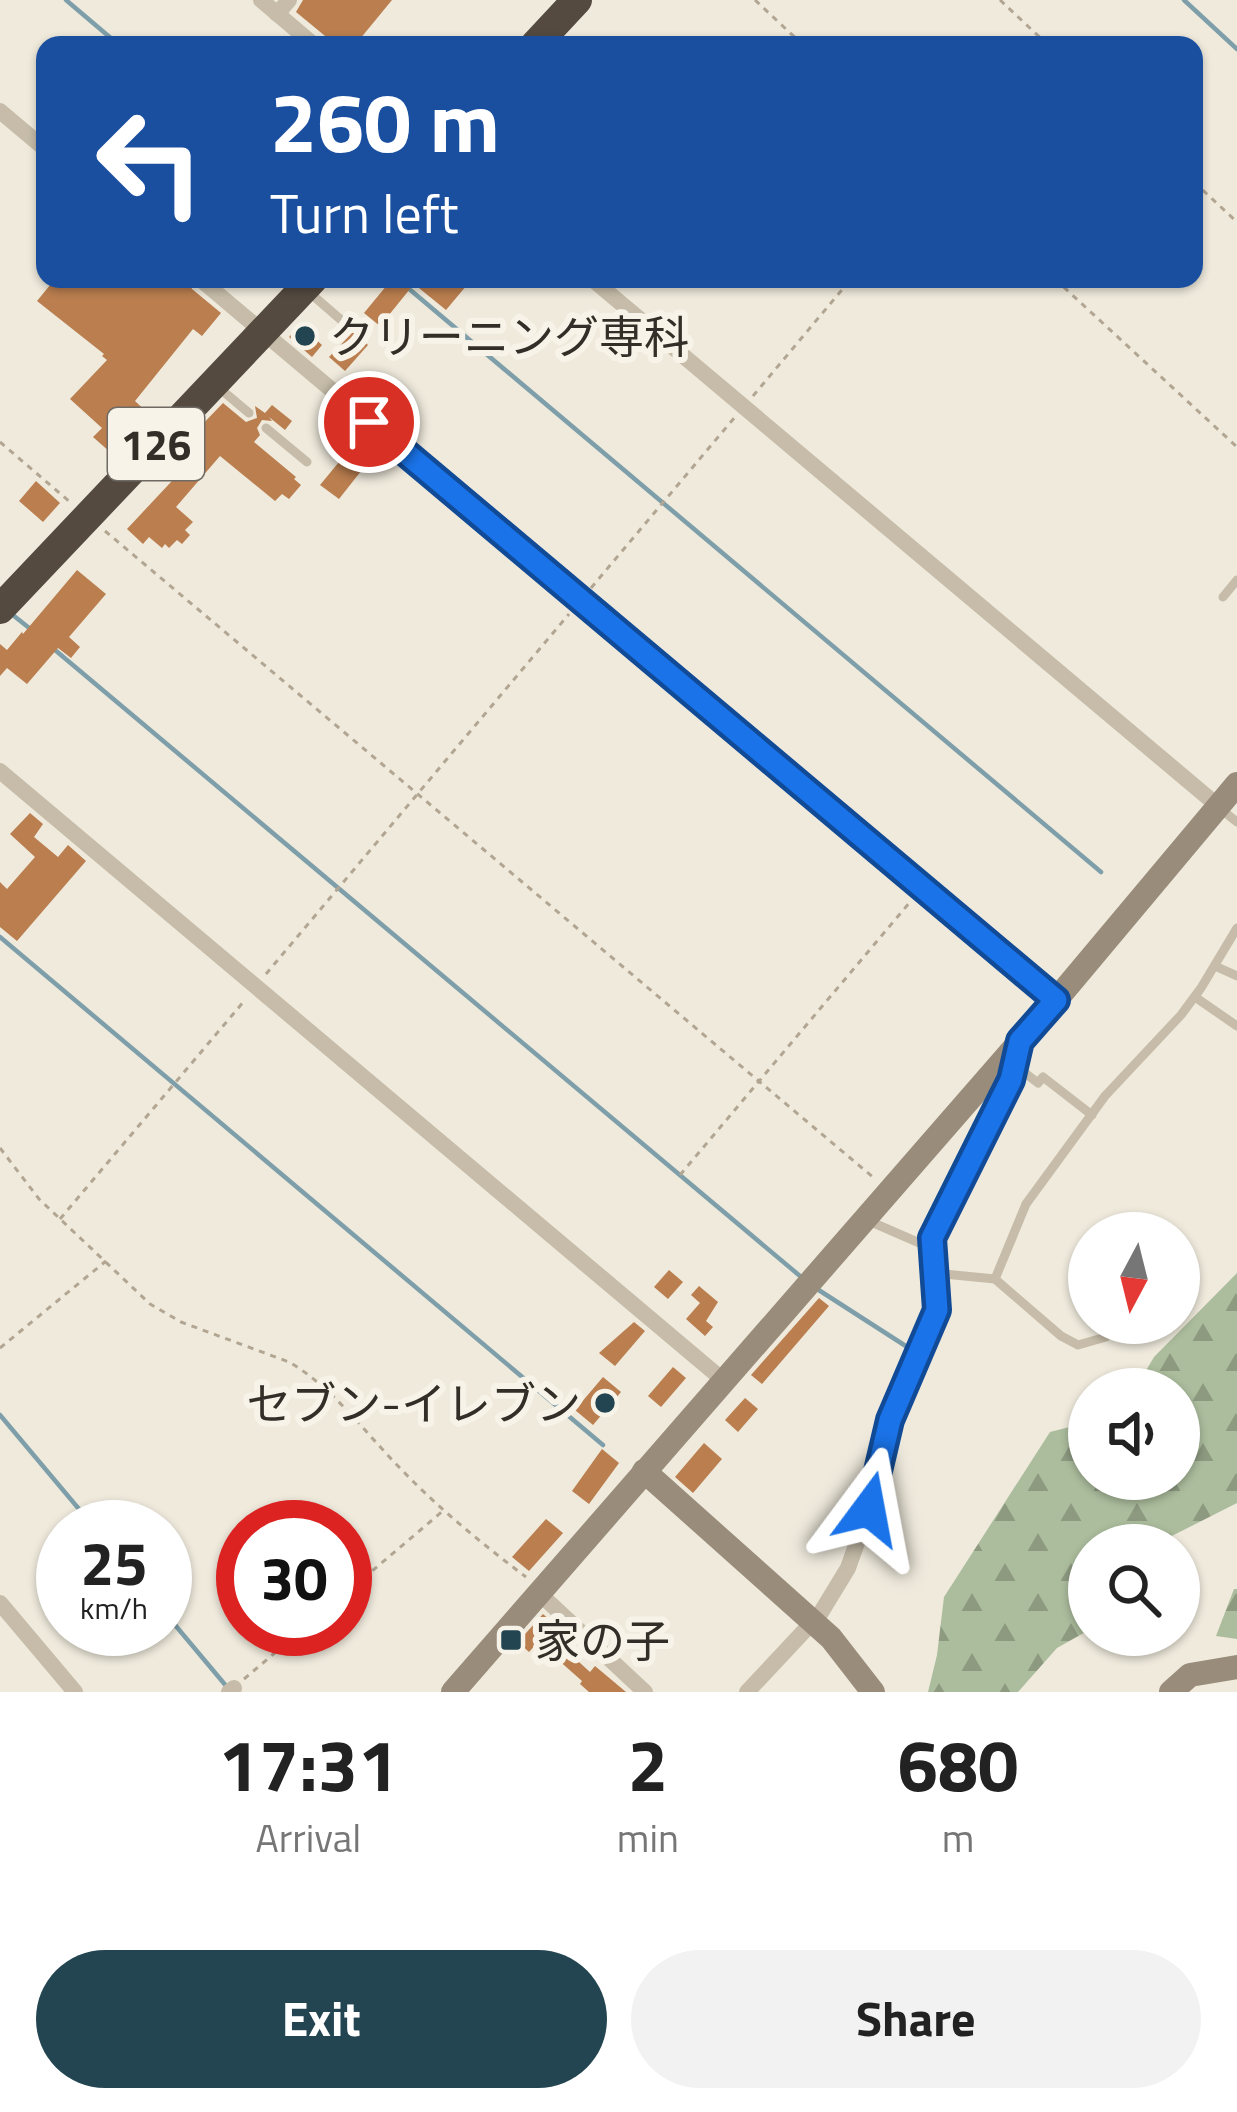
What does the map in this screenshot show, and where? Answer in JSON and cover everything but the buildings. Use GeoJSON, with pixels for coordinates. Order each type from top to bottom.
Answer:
{"type":"FeatureCollection","features":[{"type":"Feature","properties":{"kind":"highway"},"geometry":{"type":"LineString","coordinates":[[543,36],[577,0]]}},
{"type":"Feature","properties":{"kind":"highway","name":"126"},"geometry":{"type":"LineString","coordinates":[[0,609],[122,465],[214,384],[289,304]]}},
{"type":"Feature","properties":{"kind":"street"},"geometry":{"type":"LineString","coordinates":[[261,0],[283,7],[307,36]]}},
{"type":"Feature","properties":{"kind":"street"},"geometry":{"type":"LineString","coordinates":[[0,111],[36,141]]}},
{"type":"Feature","properties":{"kind":"street"},"geometry":{"type":"LineString","coordinates":[[230,288],[289,304],[581,600],[1056,1000]]}},
{"type":"Feature","properties":{"kind":"street"},"geometry":{"type":"LineString","coordinates":[[603,288],[1227,814]]}},
{"type":"Feature","properties":{"kind":"street"},"geometry":{"type":"LineString","coordinates":[[0,771],[723,1380]]}},
{"type":"Feature","properties":{"kind":"street"},"geometry":{"type":"LineString","coordinates":[[453,1692],[864,1219],[1017,1053],[1056,1000],[1227,814],[1237,784]]}},
{"type":"Feature","properties":{"kind":"street"},"geometry":{"type":"LineString","coordinates":[[747,1692],[814,1622],[856,1550],[890,1420],[937,1310],[932,1238],[1011,1080],[1017,1053]]}},
{"type":"Feature","properties":{"kind":"street"},"geometry":{"type":"LineString","coordinates":[[644,1472],[831,1638],[873,1692]]}},
{"type":"Feature","properties":{"kind":"street"},"geometry":{"type":"LineString","coordinates":[[540,1591],[645,1692]]}},
{"type":"Feature","properties":{"kind":"street"},"geometry":{"type":"LineString","coordinates":[[0,1603],[75,1692]]}},
{"type":"Feature","properties":{"kind":"street"},"geometry":{"type":"LineString","coordinates":[[1171,1692],[1190,1676],[1237,1667]]}},
{"type":"Feature","properties":{"kind":"lane"},"geometry":{"type":"LineString","coordinates":[[289,304],[347,325]]}},
{"type":"Feature","properties":{"kind":"lane"},"geometry":{"type":"LineString","coordinates":[[214,384],[249,413]]}},
{"type":"Feature","properties":{"kind":"lane"},"geometry":{"type":"LineString","coordinates":[[266,428],[307,462]]}},
{"type":"Feature","properties":{"kind":"lane"},"geometry":{"type":"LineString","coordinates":[[1223,597],[1237,580]]}},
{"type":"Feature","properties":{"kind":"lane"},"geometry":{"type":"LineString","coordinates":[[995,1280],[1026,1204],[1092,1115],[1195,997],[1237,928]]}},
{"type":"Feature","properties":{"kind":"lane"},"geometry":{"type":"LineString","coordinates":[[1215,967],[1237,976]]}},
{"type":"Feature","properties":{"kind":"lane"},"geometry":{"type":"LineString","coordinates":[[1195,997],[1237,1026]]}},
{"type":"Feature","properties":{"kind":"lane"},"geometry":{"type":"LineString","coordinates":[[1017,1053],[1038,1083],[1042,1077],[1092,1115]]}},
{"type":"Feature","properties":{"kind":"lane"},"geometry":{"type":"LineString","coordinates":[[864,1219],[931,1248]]}},
{"type":"Feature","properties":{"kind":"lane"},"geometry":{"type":"LineString","coordinates":[[934,1273],[995,1280],[1068,1340]]}},
{"type":"Feature","properties":{"kind":"path"},"geometry":{"type":"LineString","coordinates":[[755,0],[793,36]]}},
{"type":"Feature","properties":{"kind":"path"},"geometry":{"type":"LineString","coordinates":[[1000,0],[1038,36]]}},
{"type":"Feature","properties":{"kind":"path"},"geometry":{"type":"LineString","coordinates":[[1203,190],[1237,222]]}},
{"type":"Feature","properties":{"kind":"path"},"geometry":{"type":"LineString","coordinates":[[60,1219],[843,288]]}},
{"type":"Feature","properties":{"kind":"path"},"geometry":{"type":"LineString","coordinates":[[1065,288],[1237,447]]}},
{"type":"Feature","properties":{"kind":"path"},"geometry":{"type":"LineString","coordinates":[[0,442],[95,500],[418,794],[889,1191]]}},
{"type":"Feature","properties":{"kind":"path"},"geometry":{"type":"LineString","coordinates":[[680,1175],[922,888]]}},
{"type":"Feature","properties":{"kind":"path"},"geometry":{"type":"LineString","coordinates":[[0,1148],[39,1198],[150,1304],[181,1322],[305,1371],[444,1510],[540,1591]]}},
{"type":"Feature","properties":{"kind":"path"},"geometry":{"type":"LineString","coordinates":[[0,1348],[107,1260]]}},
{"type":"Feature","properties":{"kind":"path"},"geometry":{"type":"LineString","coordinates":[[372,1571],[444,1510]]}},
{"type":"Feature","properties":{"kind":"path"},"geometry":{"type":"LineString","coordinates":[[231,1690],[271,1656]]}},
{"type":"Feature","properties":{"kind":"green space"},"geometry":{"type":"Polygon","coordinates":[[[1237,1273],[1237,1503],[1196,1524],[1068,1524],[1068,1642],[1018,1692],[928,1692],[944,1597],[1050,1432],[1068,1427],[1068,1500],[1200,1500],[1200,1368],[1147,1368],[1167,1344],[1200,1344],[1200,1310],[1237,1273]]]}},
{"type":"Feature","properties":{"kind":"green space"},"geometry":{"type":"Polygon","coordinates":[[[1234,1589],[1237,1639],[1216,1636],[1234,1589]]]}},
{"type":"Feature","properties":{"kind":"waterway"},"geometry":{"type":"LineString","coordinates":[[66,0],[108,36]]}},
{"type":"Feature","properties":{"kind":"waterway"},"geometry":{"type":"LineString","coordinates":[[1184,0],[1237,49]]}},
{"type":"Feature","properties":{"kind":"waterway"},"geometry":{"type":"LineString","coordinates":[[408,288],[1101,872]]}},
{"type":"Feature","properties":{"kind":"waterway"},"geometry":{"type":"LineString","coordinates":[[9,612],[33,631]]}},
{"type":"Feature","properties":{"kind":"waterway"},"geometry":{"type":"LineString","coordinates":[[55,650],[800,1276]]}},
{"type":"Feature","properties":{"kind":"waterway"},"geometry":{"type":"LineString","coordinates":[[0,937],[603,1445]]}},
{"type":"Feature","properties":{"kind":"waterway"},"geometry":{"type":"LineString","coordinates":[[814,1287],[915,1352]]}},
{"type":"Feature","properties":{"kind":"waterway"},"geometry":{"type":"LineString","coordinates":[[0,1415],[71,1500]]}},
{"type":"Feature","properties":{"kind":"waterway"},"geometry":{"type":"LineString","coordinates":[[192,1645],[227,1687]]}},
{"type":"Feature","properties":{"kind":"place","name":"クリーニング専科"},"geometry":{"type":"Point","coordinates":[305,336]}},
{"type":"Feature","properties":{"kind":"place","name":"セブン-イレブン"},"geometry":{"type":"Point","coordinates":[605,1403]}},
{"type":"Feature","properties":{"kind":"place","name":"家の子"},"geometry":{"type":"Point","coordinates":[511,1640]}},
{"type":"Feature","properties":{"kind":"route"},"geometry":{"type":"LineString","coordinates":[[369,422],[1056,1000],[1020,1041],[1011,1080],[932,1238],[937,1310],[890,1420],[869,1509]]}}]}
